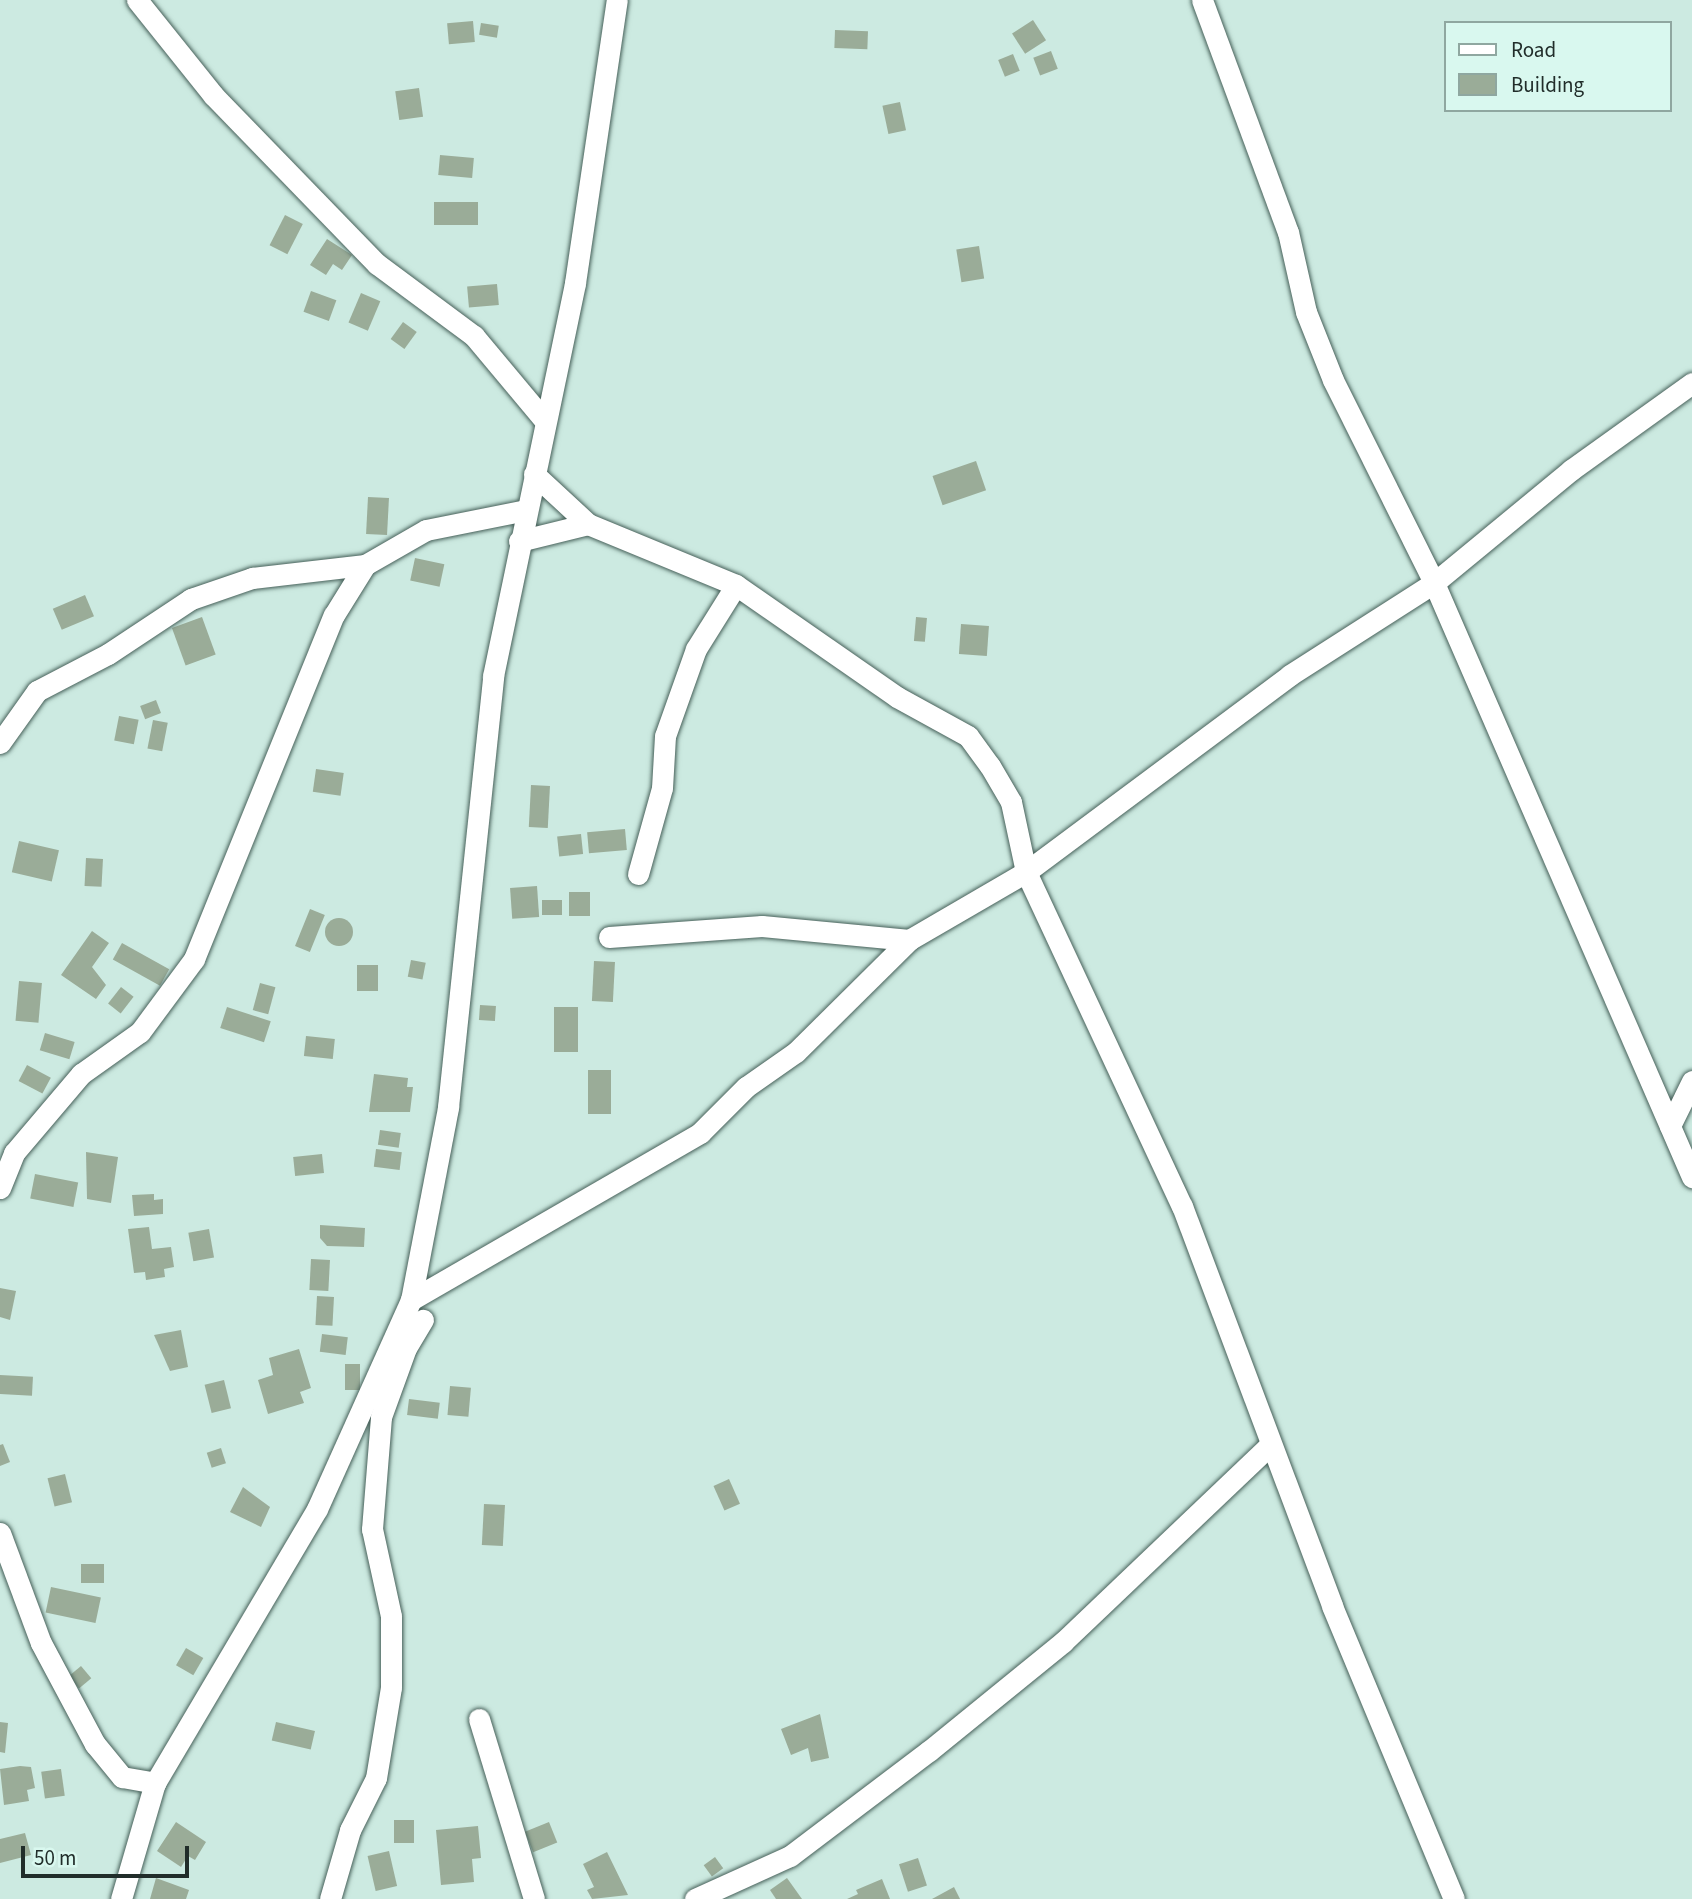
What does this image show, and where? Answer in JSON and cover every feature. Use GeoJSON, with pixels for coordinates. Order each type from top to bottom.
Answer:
{"type":"FeatureCollection","features":[{"type":"Feature","properties":{"kind":"street"},"geometry":{"type":"LineString","coordinates":[[137,0],[213,95],[338,225],[377,264],[474,336],[545,421]]}},
{"type":"Feature","properties":{"kind":"street"},"geometry":{"type":"LineString","coordinates":[[121,1899],[155,1783],[317,1509],[411,1300],[447,1107],[493,676],[519,541],[575,283],[617,0]]}},
{"type":"Feature","properties":{"kind":"street"},"geometry":{"type":"LineString","coordinates":[[1206,6],[1288,232],[1306,312],[1434,583],[1692,1177]]}},
{"type":"Feature","properties":{"kind":"street"},"geometry":{"type":"LineString","coordinates":[[411,1300],[700,1133],[746,1087],[796,1052],[909,940],[1026,872],[1290,675],[1434,583],[1571,470],[1692,383]]}},
{"type":"Feature","properties":{"kind":"street"},"geometry":{"type":"LineString","coordinates":[[534,474],[587,524],[736,585],[897,697],[968,736],[1011,802],[1026,872],[1182,1206],[1270,1445],[1454,1899]]}},
{"type":"Feature","properties":{"kind":"street"},"geometry":{"type":"LineString","coordinates":[[0,743],[37,691],[108,654],[191,599],[253,578],[365,565],[426,530],[526,510]]}},
{"type":"Feature","properties":{"kind":"street"},"geometry":{"type":"LineString","coordinates":[[519,541],[587,524]]}},
{"type":"Feature","properties":{"kind":"street"},"geometry":{"type":"LineString","coordinates":[[0,1188],[14,1153],[81,1074],[140,1032],[194,958],[289,737],[334,615],[365,565]]}},
{"type":"Feature","properties":{"kind":"street"},"geometry":{"type":"LineString","coordinates":[[638,874],[662,788],[665,736],[696,649],[736,585]]}},
{"type":"Feature","properties":{"kind":"street"},"geometry":{"type":"LineString","coordinates":[[609,937],[762,926],[909,940]]}},
{"type":"Feature","properties":{"kind":"street"},"geometry":{"type":"LineString","coordinates":[[1670,1126],[1692,1081]]}},
{"type":"Feature","properties":{"kind":"street"},"geometry":{"type":"LineString","coordinates":[[330,1899],[350,1830],[376,1778],[391,1651],[391,1616],[372,1529],[381,1417],[406,1348],[423,1320]]}},
{"type":"Feature","properties":{"kind":"street"},"geometry":{"type":"LineString","coordinates":[[695,1899],[790,1856],[929,1751],[1063,1642],[1270,1445]]}},
{"type":"Feature","properties":{"kind":"street"},"geometry":{"type":"LineString","coordinates":[[0,1533],[41,1643],[95,1744],[121,1777],[155,1783]]}},
{"type":"Feature","properties":{"kind":"street"},"geometry":{"type":"LineString","coordinates":[[480,1719],[534,1899]]}},
{"type":"Feature","properties":{"kind":"building"},"geometry":{"type":"Polygon","coordinates":[[[1033,20],[1046,40],[1025,54],[1012,34],[1033,20]]]}},
{"type":"Feature","properties":{"kind":"building"},"geometry":{"type":"Polygon","coordinates":[[[473,21],[475,42],[449,44],[447,23],[473,21]]]}},
{"type":"Feature","properties":{"kind":"building"},"geometry":{"type":"Polygon","coordinates":[[[481,23],[499,26],[497,38],[479,35],[481,23]]]}},
{"type":"Feature","properties":{"kind":"building"},"geometry":{"type":"Polygon","coordinates":[[[835,30],[868,31],[867,49],[834,48],[835,30]]]}},
{"type":"Feature","properties":{"kind":"building"},"geometry":{"type":"Polygon","coordinates":[[[1051,51],[1058,69],[1040,76],[1033,58],[1051,51]]]}},
{"type":"Feature","properties":{"kind":"building"},"geometry":{"type":"Polygon","coordinates":[[[1013,54],[1020,71],[1005,77],[998,60],[1013,54]]]}},
{"type":"Feature","properties":{"kind":"building"},"geometry":{"type":"Polygon","coordinates":[[[419,88],[423,117],[399,120],[395,91],[419,88]]]}},
{"type":"Feature","properties":{"kind":"building"},"geometry":{"type":"Polygon","coordinates":[[[900,102],[906,130],[888,134],[882,106],[900,102]]]}},
{"type":"Feature","properties":{"kind":"building"},"geometry":{"type":"Polygon","coordinates":[[[440,155],[474,158],[472,178],[438,175],[440,155]]]}},
{"type":"Feature","properties":{"kind":"building"},"geometry":{"type":"Polygon","coordinates":[[[434,202],[478,202],[478,225],[434,225],[434,202]]]}},
{"type":"Feature","properties":{"kind":"building"},"geometry":{"type":"Polygon","coordinates":[[[285,215],[303,224],[287,254],[270,245],[285,215]]]}},
{"type":"Feature","properties":{"kind":"building"},"geometry":{"type":"Polygon","coordinates":[[[327,239],[352,255],[342,270],[333,264],[326,275],[310,265],[327,239]]]}},
{"type":"Feature","properties":{"kind":"building"},"geometry":{"type":"Polygon","coordinates":[[[979,246],[984,279],[961,282],[956,250],[979,246]]]}},
{"type":"Feature","properties":{"kind":"building"},"geometry":{"type":"Polygon","coordinates":[[[497,284],[499,305],[469,308],[467,287],[497,284]]]}},
{"type":"Feature","properties":{"kind":"building"},"geometry":{"type":"Polygon","coordinates":[[[311,291],[336,300],[329,321],[303,312],[311,291]]]}},
{"type":"Feature","properties":{"kind":"building"},"geometry":{"type":"Polygon","coordinates":[[[361,293],[380,301],[368,331],[348,322],[361,293]]]}},
{"type":"Feature","properties":{"kind":"building"},"geometry":{"type":"Polygon","coordinates":[[[403,322],[417,332],[404,349],[391,339],[403,322]]]}},
{"type":"Feature","properties":{"kind":"building"},"geometry":{"type":"Polygon","coordinates":[[[976,461],[986,490],[943,505],[933,476],[976,461]]]}},
{"type":"Feature","properties":{"kind":"building"},"geometry":{"type":"Polygon","coordinates":[[[368,497],[389,498],[387,535],[366,534],[368,497]]]}},
{"type":"Feature","properties":{"kind":"building"},"geometry":{"type":"Polygon","coordinates":[[[415,558],[444,564],[440,587],[410,580],[415,558]]]}},
{"type":"Feature","properties":{"kind":"building"},"geometry":{"type":"Polygon","coordinates":[[[85,595],[94,616],[62,630],[53,609],[85,595]]]}},
{"type":"Feature","properties":{"kind":"building"},"geometry":{"type":"Polygon","coordinates":[[[202,617],[216,655],[186,666],[172,628],[202,617]]]}},
{"type":"Feature","properties":{"kind":"building"},"geometry":{"type":"Polygon","coordinates":[[[916,617],[927,618],[925,642],[914,641],[916,617]]]}},
{"type":"Feature","properties":{"kind":"building"},"geometry":{"type":"Polygon","coordinates":[[[961,624],[989,626],[987,656],[959,654],[961,624]]]}},
{"type":"Feature","properties":{"kind":"building"},"geometry":{"type":"Polygon","coordinates":[[[156,700],[161,713],[145,719],[140,706],[156,700]]]}},
{"type":"Feature","properties":{"kind":"building"},"geometry":{"type":"Polygon","coordinates":[[[119,716],[139,720],[134,744],[114,741],[119,716]]]}},
{"type":"Feature","properties":{"kind":"building"},"geometry":{"type":"Polygon","coordinates":[[[153,720],[168,723],[162,751],[147,748],[153,720]]]}},
{"type":"Feature","properties":{"kind":"building"},"geometry":{"type":"Polygon","coordinates":[[[316,769],[344,773],[341,796],[313,792],[316,769]]]}},
{"type":"Feature","properties":{"kind":"building"},"geometry":{"type":"Polygon","coordinates":[[[531,785],[550,786],[548,828],[529,827],[531,785]]]}},
{"type":"Feature","properties":{"kind":"building"},"geometry":{"type":"Polygon","coordinates":[[[625,829],[627,850],[589,853],[587,832],[625,829]]]}},
{"type":"Feature","properties":{"kind":"building"},"geometry":{"type":"Polygon","coordinates":[[[581,834],[583,854],[559,856],[557,837],[581,834]]]}},
{"type":"Feature","properties":{"kind":"building"},"geometry":{"type":"Polygon","coordinates":[[[19,841],[59,850],[52,881],[12,872],[19,841]]]}},
{"type":"Feature","properties":{"kind":"building"},"geometry":{"type":"Polygon","coordinates":[[[86,858],[103,859],[102,887],[85,886],[86,858]]]}},
{"type":"Feature","properties":{"kind":"building"},"geometry":{"type":"Polygon","coordinates":[[[537,886],[539,917],[512,919],[510,888],[537,886]]]}},
{"type":"Feature","properties":{"kind":"building"},"geometry":{"type":"Polygon","coordinates":[[[569,892],[590,892],[590,916],[569,916],[569,892]]]}},
{"type":"Feature","properties":{"kind":"building"},"geometry":{"type":"Polygon","coordinates":[[[542,900],[562,900],[562,915],[542,915],[542,900]]]}},
{"type":"Feature","properties":{"kind":"building"},"geometry":{"type":"Polygon","coordinates":[[[310,909],[325,915],[310,952],[295,946],[310,909]]]}},
{"type":"Feature","properties":{"kind":"building"},"geometry":{"type":"Polygon","coordinates":[[[339,918],[349,922],[353,932],[349,942],[339,946],[329,942],[325,932],[329,922],[339,918]]]}},
{"type":"Feature","properties":{"kind":"building"},"geometry":{"type":"Polygon","coordinates":[[[92,931],[109,943],[92,967],[106,985],[96,999],[61,975],[92,931]]]}},
{"type":"Feature","properties":{"kind":"building"},"geometry":{"type":"Polygon","coordinates":[[[122,943],[169,969],[160,986],[113,960],[122,943]]]}},
{"type":"Feature","properties":{"kind":"building"},"geometry":{"type":"Polygon","coordinates":[[[411,960],[426,963],[422,980],[408,977],[411,960]]]}},
{"type":"Feature","properties":{"kind":"building"},"geometry":{"type":"Polygon","coordinates":[[[594,961],[615,962],[613,1002],[592,1001],[594,961]]]}},
{"type":"Feature","properties":{"kind":"building"},"geometry":{"type":"Polygon","coordinates":[[[357,965],[378,965],[378,991],[357,991],[357,965]]]}},
{"type":"Feature","properties":{"kind":"building"},"geometry":{"type":"Polygon","coordinates":[[[19,981],[42,983],[38,1023],[16,1021],[19,981]]]}},
{"type":"Feature","properties":{"kind":"building"},"geometry":{"type":"Polygon","coordinates":[[[260,983],[275,987],[268,1014],[253,1010],[260,983]]]}},
{"type":"Feature","properties":{"kind":"building"},"geometry":{"type":"Polygon","coordinates":[[[121,987],[134,997],[121,1013],[108,1004],[121,987]]]}},
{"type":"Feature","properties":{"kind":"building"},"geometry":{"type":"Polygon","coordinates":[[[480,1005],[496,1006],[495,1021],[479,1020],[480,1005]]]}},
{"type":"Feature","properties":{"kind":"building"},"geometry":{"type":"Polygon","coordinates":[[[227,1007],[271,1021],[264,1042],[220,1028],[227,1007]]]}},
{"type":"Feature","properties":{"kind":"building"},"geometry":{"type":"Polygon","coordinates":[[[554,1007],[578,1007],[578,1052],[554,1052],[554,1007]]]}},
{"type":"Feature","properties":{"kind":"building"},"geometry":{"type":"Polygon","coordinates":[[[45,1033],[75,1042],[69,1059],[40,1050],[45,1033]]]}},
{"type":"Feature","properties":{"kind":"building"},"geometry":{"type":"Polygon","coordinates":[[[306,1036],[335,1039],[333,1059],[304,1056],[306,1036]]]}},
{"type":"Feature","properties":{"kind":"building"},"geometry":{"type":"Polygon","coordinates":[[[27,1065],[51,1078],[42,1094],[19,1081],[27,1065]]]}},
{"type":"Feature","properties":{"kind":"building"},"geometry":{"type":"Polygon","coordinates":[[[588,1070],[611,1070],[611,1114],[588,1114],[588,1070]]]}},
{"type":"Feature","properties":{"kind":"building"},"geometry":{"type":"Polygon","coordinates":[[[374,1074],[408,1078],[407,1087],[413,1087],[410,1112],[369,1112],[374,1074]]]}},
{"type":"Feature","properties":{"kind":"building"},"geometry":{"type":"Polygon","coordinates":[[[380,1130],[401,1133],[399,1148],[378,1145],[380,1130]]]}},
{"type":"Feature","properties":{"kind":"building"},"geometry":{"type":"Polygon","coordinates":[[[376,1149],[402,1152],[400,1170],[374,1167],[376,1149]]]}},
{"type":"Feature","properties":{"kind":"building"},"geometry":{"type":"Polygon","coordinates":[[[86,1152],[118,1157],[111,1203],[87,1199],[86,1152]]]}},
{"type":"Feature","properties":{"kind":"building"},"geometry":{"type":"Polygon","coordinates":[[[322,1154],[324,1173],[295,1176],[293,1157],[322,1154]]]}},
{"type":"Feature","properties":{"kind":"building"},"geometry":{"type":"Polygon","coordinates":[[[35,1174],[78,1182],[73,1207],[30,1199],[35,1174]]]}},
{"type":"Feature","properties":{"kind":"building"},"geometry":{"type":"Polygon","coordinates":[[[154,1194],[154,1200],[163,1199],[163,1214],[134,1216],[132,1195],[154,1194]]]}},
{"type":"Feature","properties":{"kind":"building"},"geometry":{"type":"Polygon","coordinates":[[[320,1225],[365,1228],[364,1247],[327,1246],[320,1238],[320,1225]]]}},
{"type":"Feature","properties":{"kind":"building"},"geometry":{"type":"Polygon","coordinates":[[[149,1227],[152,1249],[171,1247],[174,1267],[164,1269],[165,1277],[146,1280],[145,1272],[134,1273],[128,1229],[149,1227]]]}},
{"type":"Feature","properties":{"kind":"building"},"geometry":{"type":"Polygon","coordinates":[[[209,1229],[214,1258],[193,1261],[188,1233],[209,1229]]]}},
{"type":"Feature","properties":{"kind":"building"},"geometry":{"type":"Polygon","coordinates":[[[311,1259],[330,1260],[328,1291],[309,1290],[311,1259]]]}},
{"type":"Feature","properties":{"kind":"building"},"geometry":{"type":"Polygon","coordinates":[[[0,1288],[16,1291],[10,1320],[0,1317],[0,1288]]]}},
{"type":"Feature","properties":{"kind":"building"},"geometry":{"type":"Polygon","coordinates":[[[317,1296],[334,1297],[332,1326],[315,1325],[317,1296]]]}},
{"type":"Feature","properties":{"kind":"building"},"geometry":{"type":"Polygon","coordinates":[[[181,1330],[188,1367],[170,1371],[154,1335],[181,1330]]]}},
{"type":"Feature","properties":{"kind":"building"},"geometry":{"type":"Polygon","coordinates":[[[322,1334],[348,1337],[346,1355],[320,1352],[322,1334]]]}},
{"type":"Feature","properties":{"kind":"building"},"geometry":{"type":"Polygon","coordinates":[[[299,1349],[311,1388],[300,1392],[304,1403],[268,1414],[258,1380],[273,1375],[269,1358],[299,1349]]]}},
{"type":"Feature","properties":{"kind":"building"},"geometry":{"type":"Polygon","coordinates":[[[345,1364],[360,1364],[360,1390],[345,1390],[345,1364]]]}},
{"type":"Feature","properties":{"kind":"building"},"geometry":{"type":"Polygon","coordinates":[[[0,1375],[33,1377],[32,1396],[0,1394],[0,1375]]]}},
{"type":"Feature","properties":{"kind":"building"},"geometry":{"type":"Polygon","coordinates":[[[224,1380],[231,1408],[212,1413],[205,1385],[224,1380]]]}},
{"type":"Feature","properties":{"kind":"building"},"geometry":{"type":"Polygon","coordinates":[[[450,1386],[471,1388],[468,1417],[447,1415],[450,1386]]]}},
{"type":"Feature","properties":{"kind":"building"},"geometry":{"type":"Polygon","coordinates":[[[409,1399],[440,1403],[438,1419],[407,1415],[409,1399]]]}},
{"type":"Feature","properties":{"kind":"building"},"geometry":{"type":"Polygon","coordinates":[[[3,1444],[10,1462],[0,1466],[0,1445],[3,1444]]]}},
{"type":"Feature","properties":{"kind":"building"},"geometry":{"type":"Polygon","coordinates":[[[221,1448],[226,1463],[212,1468],[207,1453],[221,1448]]]}},
{"type":"Feature","properties":{"kind":"building"},"geometry":{"type":"Polygon","coordinates":[[[65,1474],[72,1502],[55,1506],[48,1478],[65,1474]]]}},
{"type":"Feature","properties":{"kind":"building"},"geometry":{"type":"Polygon","coordinates":[[[729,1479],[740,1504],[724,1511],[713,1486],[729,1479]]]}},
{"type":"Feature","properties":{"kind":"building"},"geometry":{"type":"Polygon","coordinates":[[[243,1487],[270,1507],[261,1527],[230,1512],[243,1487]]]}},
{"type":"Feature","properties":{"kind":"building"},"geometry":{"type":"Polygon","coordinates":[[[484,1504],[505,1505],[503,1546],[482,1545],[484,1504]]]}},
{"type":"Feature","properties":{"kind":"building"},"geometry":{"type":"Polygon","coordinates":[[[81,1564],[104,1564],[104,1583],[81,1583],[81,1564]]]}},
{"type":"Feature","properties":{"kind":"building"},"geometry":{"type":"Polygon","coordinates":[[[51,1587],[101,1598],[95,1623],[46,1612],[51,1587]]]}},
{"type":"Feature","properties":{"kind":"building"},"geometry":{"type":"Polygon","coordinates":[[[186,1648],[203,1658],[193,1675],[176,1665],[186,1648]]]}},
{"type":"Feature","properties":{"kind":"building"},"geometry":{"type":"Polygon","coordinates":[[[81,1666],[91,1678],[79,1689],[69,1676],[81,1666]]]}},
{"type":"Feature","properties":{"kind":"building"},"geometry":{"type":"Polygon","coordinates":[[[820,1714],[829,1758],[811,1762],[808,1748],[791,1755],[781,1729],[820,1714]]]}},
{"type":"Feature","properties":{"kind":"building"},"geometry":{"type":"Polygon","coordinates":[[[0,1722],[8,1723],[5,1753],[0,1752],[0,1722]]]}},
{"type":"Feature","properties":{"kind":"building"},"geometry":{"type":"Polygon","coordinates":[[[276,1722],[315,1731],[311,1750],[272,1741],[276,1722]]]}},
{"type":"Feature","properties":{"kind":"building"},"geometry":{"type":"Polygon","coordinates":[[[31,1767],[35,1788],[27,1790],[29,1801],[4,1805],[0,1769],[31,1767]]]}},
{"type":"Feature","properties":{"kind":"building"},"geometry":{"type":"Polygon","coordinates":[[[61,1769],[65,1796],[45,1799],[41,1772],[61,1769]]]}},
{"type":"Feature","properties":{"kind":"building"},"geometry":{"type":"Polygon","coordinates":[[[394,1820],[414,1820],[414,1843],[394,1843],[394,1820]]]}},
{"type":"Feature","properties":{"kind":"building"},"geometry":{"type":"Polygon","coordinates":[[[176,1822],[206,1842],[195,1860],[188,1856],[181,1867],[157,1851],[176,1822]]]}},
{"type":"Feature","properties":{"kind":"building"},"geometry":{"type":"Polygon","coordinates":[[[549,1822],[557,1842],[533,1852],[525,1832],[549,1822]]]}},
{"type":"Feature","properties":{"kind":"building"},"geometry":{"type":"Polygon","coordinates":[[[478,1826],[481,1858],[472,1859],[474,1882],[441,1885],[436,1830],[478,1826]]]}},
{"type":"Feature","properties":{"kind":"building"},"geometry":{"type":"Polygon","coordinates":[[[25,1833],[31,1855],[0,1863],[0,1839],[25,1833]]]}},
{"type":"Feature","properties":{"kind":"building"},"geometry":{"type":"Polygon","coordinates":[[[389,1851],[397,1886],[376,1891],[368,1856],[389,1851]]]}},
{"type":"Feature","properties":{"kind":"building"},"geometry":{"type":"Polygon","coordinates":[[[607,1852],[628,1895],[592,1899],[587,1890],[594,1887],[583,1864],[607,1852]]]}},
{"type":"Feature","properties":{"kind":"building"},"geometry":{"type":"Polygon","coordinates":[[[715,1857],[723,1868],[712,1877],[704,1865],[715,1857]]]}},
{"type":"Feature","properties":{"kind":"building"},"geometry":{"type":"Polygon","coordinates":[[[918,1858],[927,1886],[908,1892],[899,1864],[918,1858]]]}},
{"type":"Feature","properties":{"kind":"building"},"geometry":{"type":"Polygon","coordinates":[[[156,1878],[189,1890],[186,1899],[150,1899],[156,1878]]]}},
{"type":"Feature","properties":{"kind":"building"},"geometry":{"type":"Polygon","coordinates":[[[787,1878],[802,1899],[776,1899],[770,1890],[787,1878]]]}},
{"type":"Feature","properties":{"kind":"building"},"geometry":{"type":"Polygon","coordinates":[[[882,1879],[890,1899],[847,1899],[858,1894],[856,1890],[882,1879]]]}},
{"type":"Feature","properties":{"kind":"building"},"geometry":{"type":"Polygon","coordinates":[[[954,1887],[960,1899],[932,1899],[954,1887]]]}}]}
